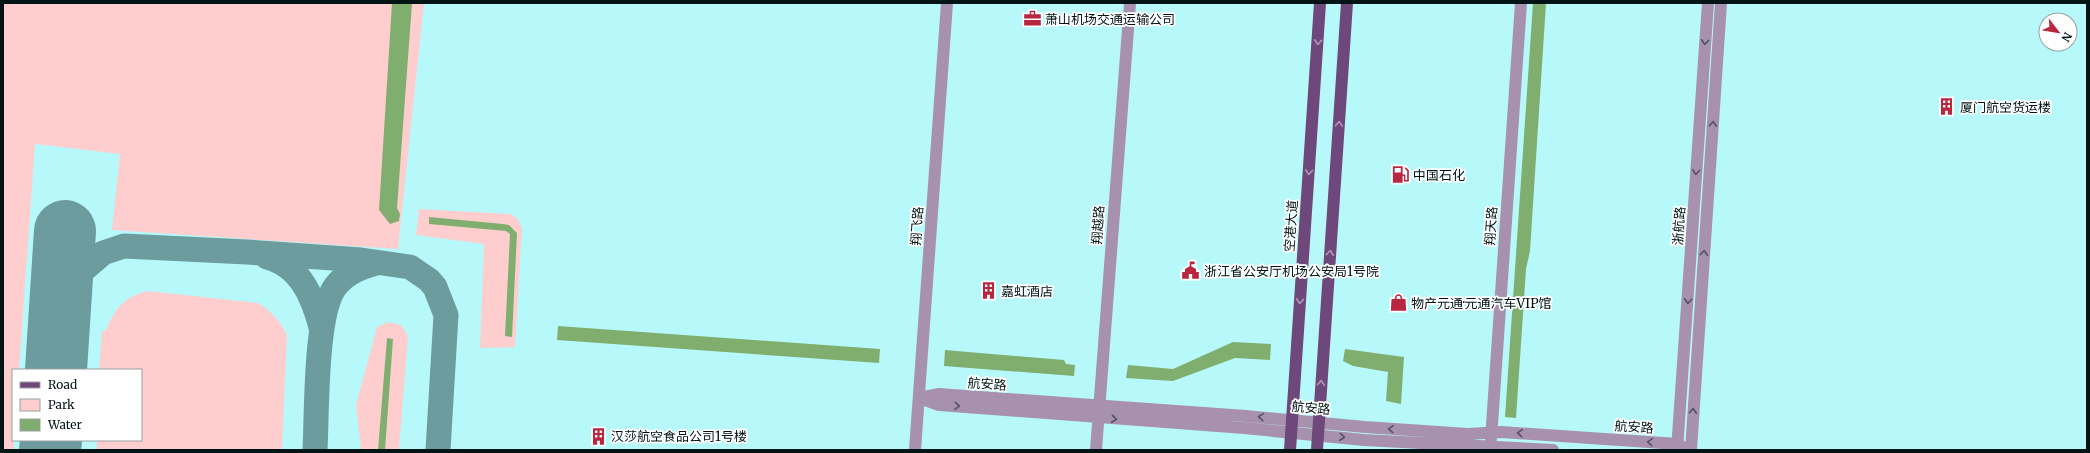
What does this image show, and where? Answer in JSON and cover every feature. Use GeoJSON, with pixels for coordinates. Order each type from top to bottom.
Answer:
{"type":"FeatureCollection","features":[{"type":"Feature","properties":{"kind":"main road","name":"空港大道"},"geometry":{"type":"LineString","coordinates":[[1290,450],[1320,3]]}},
{"type":"Feature","properties":{"kind":"main road"},"geometry":{"type":"LineString","coordinates":[[1317,450],[1347,3]]}},
{"type":"Feature","properties":{"kind":"street","name":"翔飞路"},"geometry":{"type":"LineString","coordinates":[[915,450],[947,3]]}},
{"type":"Feature","properties":{"kind":"street","name":"翔越路"},"geometry":{"type":"LineString","coordinates":[[1096,450],[1130,3]]}},
{"type":"Feature","properties":{"kind":"street","name":"翔天路"},"geometry":{"type":"LineString","coordinates":[[1490,449],[1521,3]]}},
{"type":"Feature","properties":{"kind":"street","name":"浙航路"},"geometry":{"type":"LineString","coordinates":[[1681,448],[1708,3]]}},
{"type":"Feature","properties":{"kind":"street","name":"浙航路"},"geometry":{"type":"LineString","coordinates":[[1691,450],[1721,3]]}},
{"type":"Feature","properties":{"kind":"street","name":"航安路"},"geometry":{"type":"LineString","coordinates":[[919,398],[938,405],[1292,420],[1468,434],[1491,432],[1681,448]]}},
{"type":"Feature","properties":{"kind":"street","name":"航安路"},"geometry":{"type":"LineString","coordinates":[[1098,411],[1292,433],[1490,449],[1553,450]]}},
{"type":"Feature","properties":{"kind":"green space"},"geometry":{"type":"Polygon","coordinates":[[[3,3],[424,3],[398,249],[112,230],[120,154],[35,144],[19,369],[12,369],[12,441],[14,441],[14,450],[3,450],[3,3]]]}},
{"type":"Feature","properties":{"kind":"green space"},"geometry":{"type":"Polygon","coordinates":[[[419,209],[510,214],[517,218],[522,228],[515,347],[480,348],[484,244],[416,235],[419,209]]]}},
{"type":"Feature","properties":{"kind":"green space"},"geometry":{"type":"Polygon","coordinates":[[[147,291],[258,303],[275,317],[287,335],[282,450],[97,450],[97,441],[142,441],[142,369],[99,369],[102,331],[106,330],[113,316],[121,305],[131,297],[147,291]]]}},
{"type":"Feature","properties":{"kind":"green space"},"geometry":{"type":"Polygon","coordinates":[[[388,322],[401,325],[408,336],[399,450],[361,450],[356,405],[377,327],[388,322]]]}},
{"type":"Feature","properties":{"kind":"water"},"geometry":{"type":"Polygon","coordinates":[[[392,3],[412,3],[397,208],[400,214],[399,221],[390,224],[379,210],[392,3]]]}},
{"type":"Feature","properties":{"kind":"water"},"geometry":{"type":"Polygon","coordinates":[[[1533,3],[1546,3],[1530,251],[1526,269],[1516,418],[1505,417],[1533,3]]]}},
{"type":"Feature","properties":{"kind":"water"},"geometry":{"type":"Polygon","coordinates":[[[429,217],[509,225],[517,233],[512,337],[505,336],[510,234],[506,231],[429,224],[429,217]]]}},
{"type":"Feature","properties":{"kind":"water"},"geometry":{"type":"Polygon","coordinates":[[[558,326],[880,349],[879,363],[557,340],[558,326]]]}},
{"type":"Feature","properties":{"kind":"water"},"geometry":{"type":"Polygon","coordinates":[[[387,338],[393,339],[385,450],[378,450],[387,338]]]}},
{"type":"Feature","properties":{"kind":"water"},"geometry":{"type":"Polygon","coordinates":[[[1233,342],[1271,344],[1270,360],[1235,358],[1173,381],[1126,378],[1128,365],[1173,369],[1233,342]]]}},
{"type":"Feature","properties":{"kind":"water"},"geometry":{"type":"Polygon","coordinates":[[[1345,349],[1404,357],[1401,404],[1386,401],[1388,372],[1353,366],[1343,361],[1345,349]]]}},
{"type":"Feature","properties":{"kind":"water"},"geometry":{"type":"Polygon","coordinates":[[[945,350],[1064,360],[1066,364],[1075,365],[1074,376],[944,366],[945,350]]]}},
{"type":"Feature","properties":{"kind":"taxiway"},"geometry":{"type":"LineString","coordinates":[[59,318],[68,292],[82,271],[103,253],[124,246],[247,252],[361,260],[410,267],[429,280],[435,287],[446,315],[438,450]]}},
{"type":"Feature","properties":{"kind":"taxiway"},"geometry":{"type":"LineString","coordinates":[[267,257],[288,267],[303,284],[314,305],[321,327]]}},
{"type":"Feature","properties":{"kind":"taxiway"},"geometry":{"type":"LineString","coordinates":[[315,450],[320,341],[328,300],[335,287],[348,274],[364,266],[376,263]]}},
{"type":"Feature","properties":{"kind":"runway"},"geometry":{"type":"LineString","coordinates":[[56,369],[65,231]]}},
{"type":"Feature","properties":{"kind":"runway"},"geometry":{"type":"LineString","coordinates":[[50,450],[51,441]]}},
{"type":"Feature","properties":{"kind":"place","name":"萧山机场交通运输公司"},"geometry":{"type":"Point","coordinates":[1032,19]}},
{"type":"Feature","properties":{"kind":"place","name":"厦门航空货运楼"},"geometry":{"type":"Point","coordinates":[1947,107]}},
{"type":"Feature","properties":{"kind":"place","name":"中国石化"},"geometry":{"type":"Point","coordinates":[1400,175]}},
{"type":"Feature","properties":{"kind":"place","name":"浙江省公安厅机场公安局1号院"},"geometry":{"type":"Point","coordinates":[1191,271]}},
{"type":"Feature","properties":{"kind":"place","name":"嘉虹酒店"},"geometry":{"type":"Point","coordinates":[988,291]}},
{"type":"Feature","properties":{"kind":"place","name":"物产元通·元通汽车VIP馆"},"geometry":{"type":"Point","coordinates":[1398,303]}},
{"type":"Feature","properties":{"kind":"place","name":"汉莎航空食品公司1号楼"},"geometry":{"type":"Point","coordinates":[598,436]}}]}
